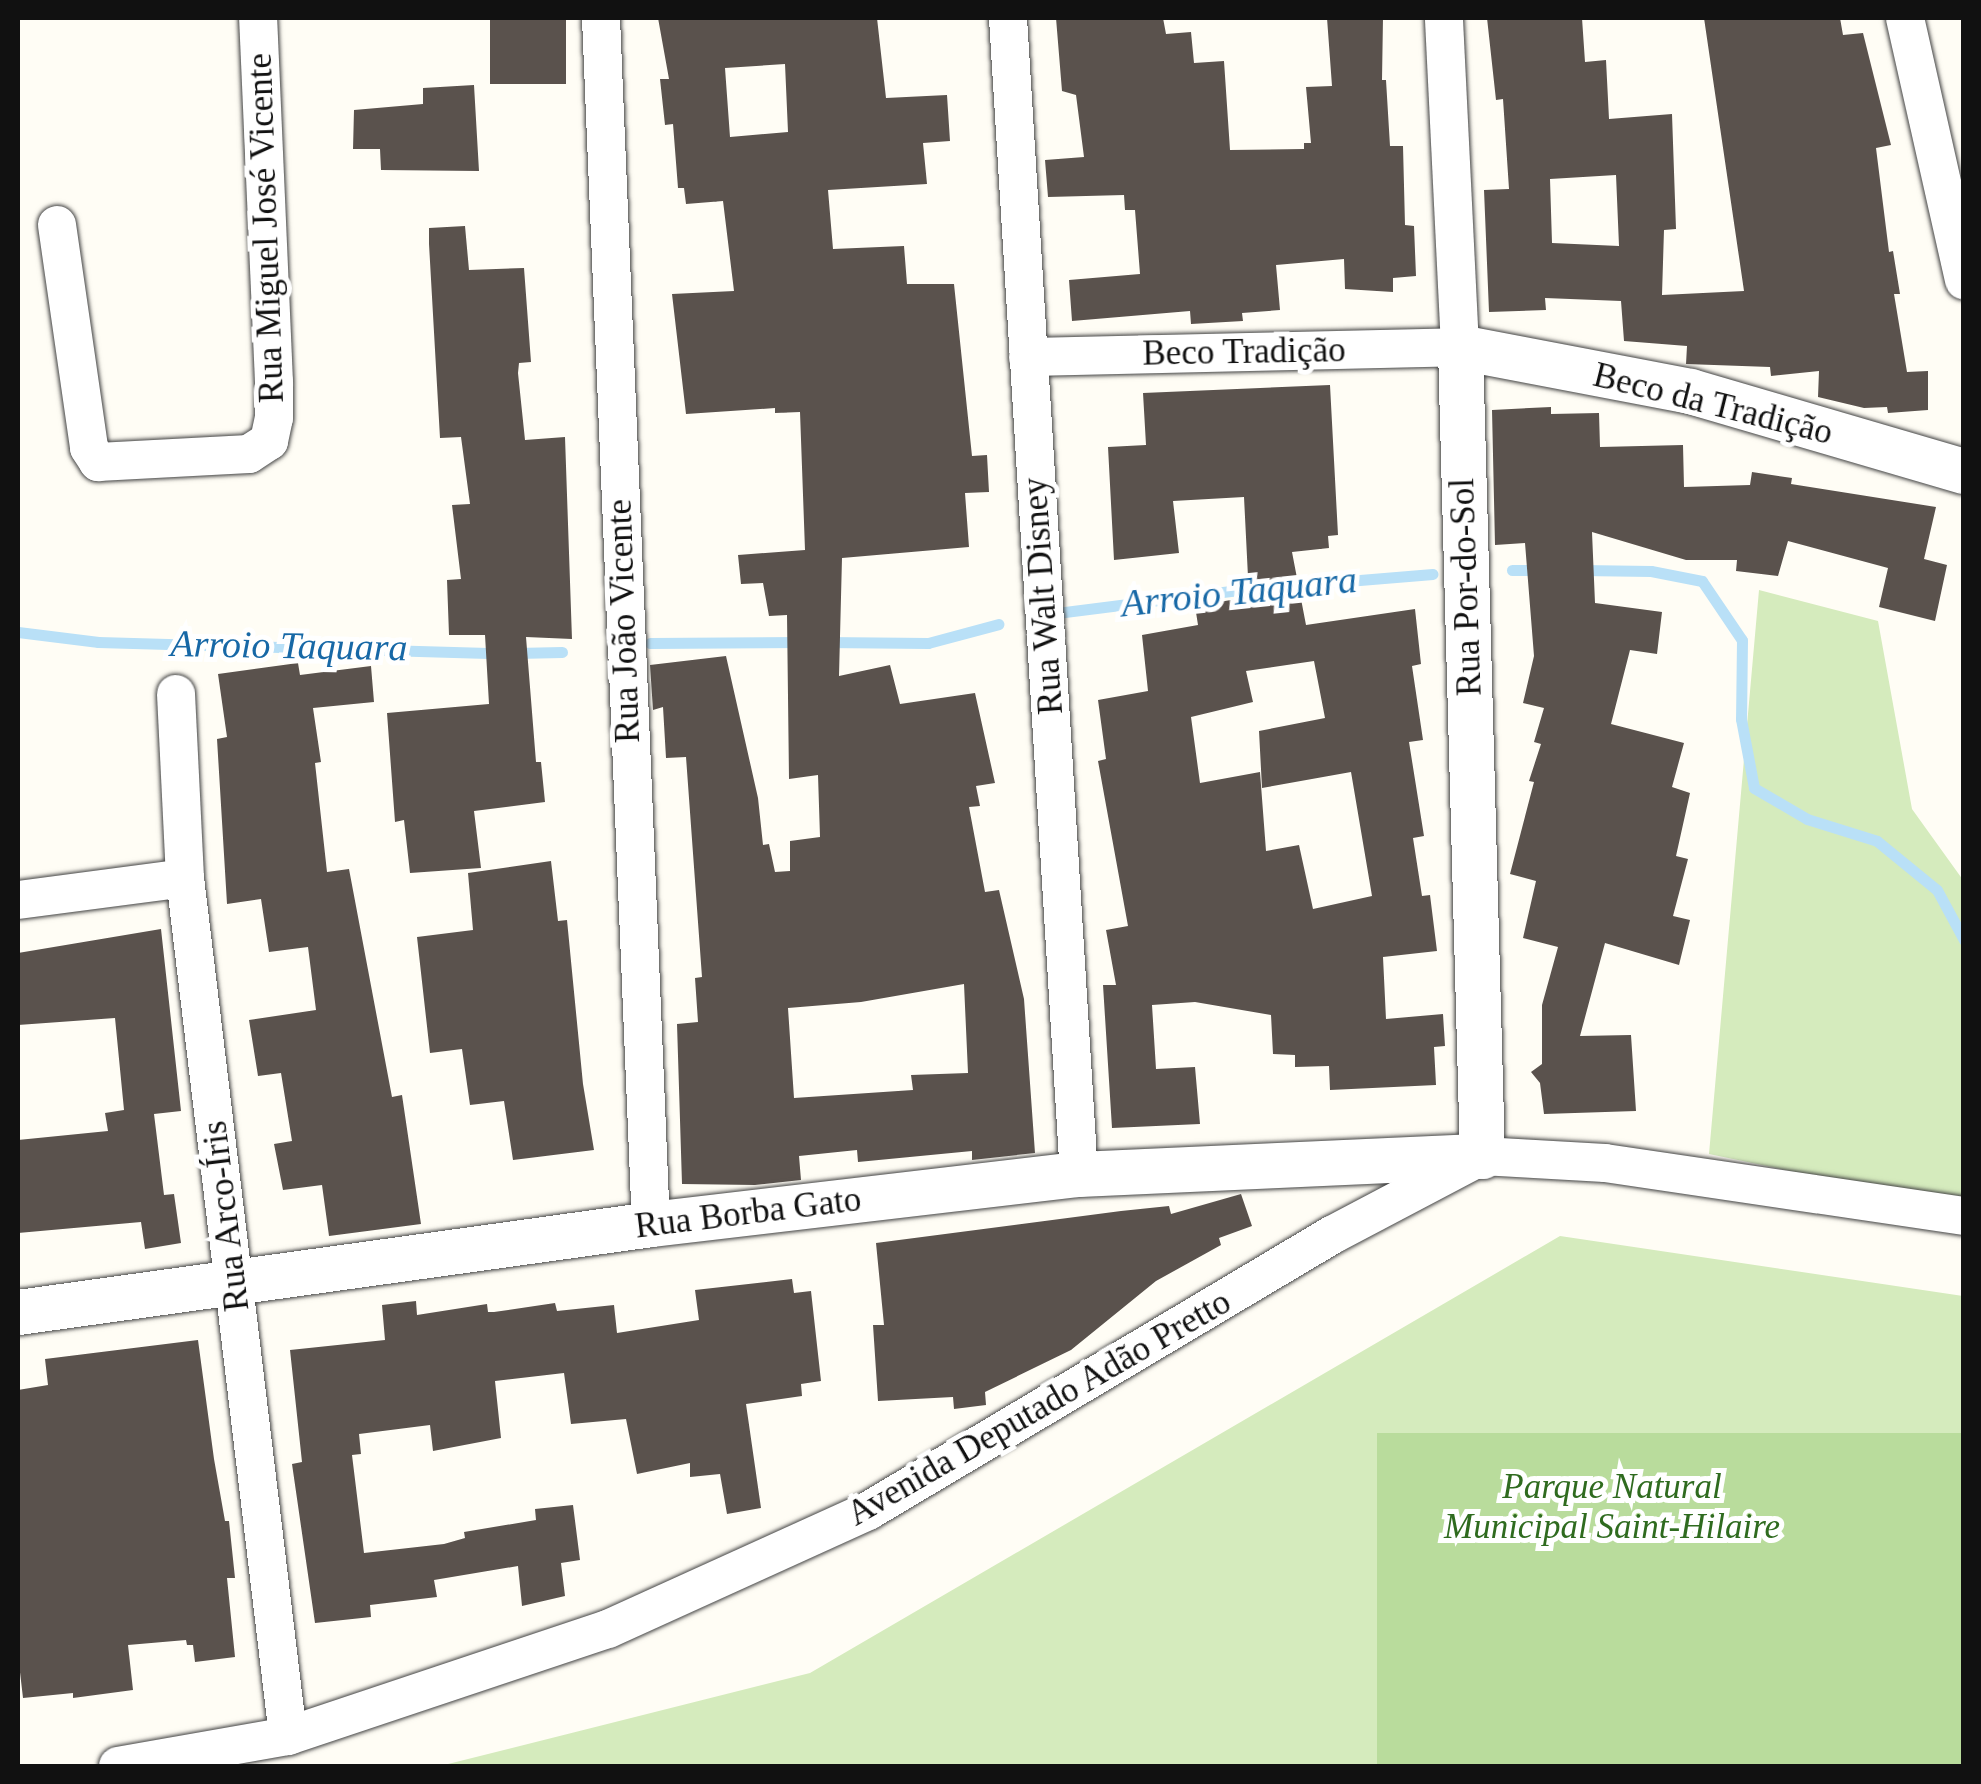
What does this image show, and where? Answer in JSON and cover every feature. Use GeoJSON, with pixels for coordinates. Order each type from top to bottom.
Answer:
{"type":"FeatureCollection","features":[{"type":"Feature","properties":{"kind":"street","name":"Rua Miguel José Vicente"},"geometry":{"type":"LineString","coordinates":[[57,225],[88,448],[98,462],[249,454],[268,441],[274,418],[274,382],[258,18]]}},
{"type":"Feature","properties":{"kind":"street","name":"Rua João Vicente"},"geometry":{"type":"LineString","coordinates":[[600,18],[650,1224]]}},
{"type":"Feature","properties":{"kind":"street","name":"Rua Walt Disney"},"geometry":{"type":"LineString","coordinates":[[1008,18],[1079,1174]]}},
{"type":"Feature","properties":{"kind":"street","name":"Rua Por-do-Sol"},"geometry":{"type":"LineString","coordinates":[[1444,18],[1460,347],[1482,1156]]}},
{"type":"Feature","properties":{"kind":"street"},"geometry":{"type":"LineString","coordinates":[[1905,18],[1964,280]]}},
{"type":"Feature","properties":{"kind":"street","name":"Beco Tradição"},"geometry":{"type":"LineString","coordinates":[[1028,357],[1460,347]]}},
{"type":"Feature","properties":{"kind":"street","name":"Beco da Tradição"},"geometry":{"type":"LineString","coordinates":[[1460,347],[1690,391],[1964,471]]}},
{"type":"Feature","properties":{"kind":"street","name":"Rua Arco-Íris"},"geometry":{"type":"LineString","coordinates":[[176,694],[184,878],[288,1736]]}},
{"type":"Feature","properties":{"kind":"street"},"geometry":{"type":"LineString","coordinates":[[18,900],[184,878]]}},
{"type":"Feature","properties":{"kind":"street","name":"Rua Borba Gato"},"geometry":{"type":"LineString","coordinates":[[18,1312],[650,1224],[1079,1174],[1482,1156]]}},
{"type":"Feature","properties":{"kind":"street"},"geometry":{"type":"LineString","coordinates":[[1482,1156],[1604,1164],[1964,1216]]}},
{"type":"Feature","properties":{"kind":"street","name":"Avenida Deputado Adão Pretto"},"geometry":{"type":"LineString","coordinates":[[118,1766],[288,1736],[608,1630],[868,1512],[1332,1236],[1482,1156]]}},
{"type":"Feature","properties":{"kind":"green space"},"geometry":{"type":"Polygon","coordinates":[[[1759,590],[1878,621],[1912,809],[1963,880],[1963,1207],[1709,1154],[1759,590]]]}},
{"type":"Feature","properties":{"kind":"green space","name":"Parque Natural Municipal Saint-Hilaire"},"geometry":{"type":"Polygon","coordinates":[[[1560,1236],[1963,1296],[1963,1766],[440,1766],[810,1673],[1560,1236]]]}},
{"type":"Feature","properties":{"kind":"green space"},"geometry":{"type":"Polygon","coordinates":[[[1377,1433],[1963,1433],[1963,1766],[1377,1766],[1377,1433]]]}},
{"type":"Feature","properties":{"kind":"building"},"geometry":{"type":"Polygon","coordinates":[[[490,18],[566,18],[566,84],[490,84],[490,18]]]}},
{"type":"Feature","properties":{"kind":"building"},"geometry":{"type":"Polygon","coordinates":[[[658,18],[877,18],[886,98],[947,95],[950,141],[923,143],[927,184],[828,190],[833,249],[904,246],[907,284],[954,284],[972,456],[987,455],[989,492],[965,493],[969,547],[842,558],[839,676],[890,665],[900,704],[975,693],[995,783],[976,786],[980,806],[969,807],[985,892],[999,890],[1024,999],[1035,1153],[972,1160],[972,1151],[858,1162],[857,1150],[799,1156],[801,1180],[755,1185],[682,1184],[677,1024],[698,1022],[695,978],[702,977],[686,757],[666,758],[663,707],[653,710],[650,665],[726,656],[758,798],[763,845],[769,844],[775,872],[790,871],[790,841],[820,837],[818,775],[789,779],[787,615],[769,616],[763,583],[741,584],[738,555],[805,550],[800,412],[775,413],[775,408],[686,414],[672,294],[734,291],[723,201],[686,204],[684,188],[678,188],[673,124],[665,125],[660,79],[669,79],[658,18]],[[785,64],[725,68],[730,137],[788,132],[785,64]],[[964,984],[861,1002],[788,1008],[794,1098],[913,1090],[911,1075],[968,1073],[964,984]]]}},
{"type":"Feature","properties":{"kind":"building"},"geometry":{"type":"Polygon","coordinates":[[[1056,18],[1163,18],[1166,34],[1191,32],[1194,63],[1224,61],[1230,150],[1304,149],[1304,143],[1311,143],[1306,87],[1332,86],[1327,18],[1383,18],[1382,80],[1386,80],[1390,146],[1403,146],[1405,225],[1414,226],[1416,276],[1393,278],[1393,292],[1345,289],[1344,259],[1276,265],[1280,310],[1242,313],[1243,321],[1191,324],[1190,311],[1072,321],[1069,280],[1140,274],[1135,210],[1125,210],[1124,195],[1048,197],[1045,160],[1084,157],[1076,95],[1062,91],[1056,18]]]}},
{"type":"Feature","properties":{"kind":"building"},"geometry":{"type":"Polygon","coordinates":[[[1487,18],[1582,18],[1585,62],[1606,60],[1609,119],[1672,114],[1676,229],[1664,230],[1662,295],[1744,291],[1704,18],[1840,18],[1843,35],[1863,33],[1891,145],[1876,148],[1889,252],[1893,251],[1900,294],[1894,294],[1907,372],[1928,371],[1928,410],[1888,413],[1887,407],[1864,408],[1818,397],[1819,371],[1771,376],[1770,367],[1686,364],[1687,346],[1624,341],[1621,301],[1545,298],[1546,310],[1489,312],[1484,190],[1509,189],[1503,99],[1496,100],[1487,18]],[[1616,175],[1550,179],[1552,243],[1619,246],[1616,175]]]}},
{"type":"Feature","properties":{"kind":"building"},"geometry":{"type":"Polygon","coordinates":[[[474,85],[479,171],[381,170],[380,149],[353,149],[354,110],[423,104],[423,88],[474,85]]]}},
{"type":"Feature","properties":{"kind":"building"},"geometry":{"type":"Polygon","coordinates":[[[465,226],[469,270],[524,268],[531,362],[519,363],[518,373],[525,440],[565,437],[572,639],[526,637],[536,762],[541,762],[545,802],[474,811],[481,868],[410,873],[404,820],[395,822],[387,713],[489,704],[485,635],[449,635],[447,580],[461,579],[452,505],[470,504],[461,437],[440,438],[429,244],[429,228],[465,226]]]}},
{"type":"Feature","properties":{"kind":"building"},"geometry":{"type":"Polygon","coordinates":[[[1330,385],[1338,535],[1328,536],[1329,548],[1292,552],[1306,625],[1415,609],[1421,664],[1412,666],[1423,740],[1409,742],[1424,836],[1413,838],[1422,896],[1430,895],[1437,951],[1383,957],[1386,1019],[1443,1014],[1445,1046],[1434,1047],[1436,1085],[1330,1090],[1329,1066],[1295,1067],[1295,1055],[1273,1054],[1271,1015],[1195,1002],[1152,1005],[1156,1069],[1195,1067],[1200,1124],[1112,1128],[1103,985],[1116,985],[1106,930],[1128,926],[1098,761],[1106,759],[1098,700],[1148,691],[1142,635],[1198,625],[1195,606],[1249,597],[1244,497],[1173,501],[1179,553],[1114,560],[1108,447],[1146,445],[1143,393],[1330,385]],[[1314,661],[1246,671],[1253,702],[1191,717],[1200,783],[1260,772],[1266,851],[1299,845],[1313,909],[1372,896],[1351,772],[1262,788],[1259,731],[1325,718],[1314,661]]]}},
{"type":"Feature","properties":{"kind":"building"},"geometry":{"type":"Polygon","coordinates":[[[1551,407],[1551,414],[1599,413],[1600,447],[1683,445],[1684,487],[1750,485],[1752,472],[1792,478],[1791,484],[1936,507],[1924,559],[1947,565],[1935,621],[1879,607],[1888,568],[1788,541],[1778,576],[1736,571],[1737,560],[1686,560],[1592,532],[1595,603],[1662,612],[1657,654],[1630,650],[1611,724],[1684,743],[1672,787],[1690,793],[1676,856],[1688,859],[1673,916],[1690,920],[1679,965],[1605,943],[1580,1036],[1631,1035],[1636,1111],[1544,1114],[1540,1083],[1531,1072],[1542,1064],[1542,1005],[1558,947],[1523,938],[1536,881],[1510,874],[1534,782],[1529,781],[1541,744],[1534,742],[1544,708],[1523,703],[1534,656],[1525,543],[1495,545],[1492,410],[1551,407]]]}},
{"type":"Feature","properties":{"kind":"building"},"geometry":{"type":"Polygon","coordinates":[[[298,663],[300,675],[371,666],[374,702],[313,708],[321,762],[315,763],[327,872],[349,869],[392,1097],[402,1095],[421,1224],[329,1236],[322,1185],[283,1190],[274,1144],[292,1141],[281,1073],[258,1076],[249,1020],[316,1010],[308,947],[269,952],[261,899],[227,904],[217,739],[227,737],[218,674],[298,663]]]}},
{"type":"Feature","properties":{"kind":"building"},"geometry":{"type":"Polygon","coordinates":[[[551,861],[558,921],[567,920],[583,1084],[594,1150],[513,1160],[504,1101],[470,1105],[462,1049],[430,1053],[417,937],[473,930],[468,873],[551,861]]]}},
{"type":"Feature","properties":{"kind":"building"},"geometry":{"type":"Polygon","coordinates":[[[161,929],[181,1111],[154,1114],[164,1195],[174,1194],[181,1243],[145,1249],[141,1222],[18,1233],[18,1140],[108,1131],[105,1113],[124,1110],[115,1018],[18,1025],[18,953],[161,929]]]}},
{"type":"Feature","properties":{"kind":"building"},"geometry":{"type":"Polygon","coordinates":[[[1241,1194],[1252,1226],[1219,1238],[1221,1245],[1156,1281],[1071,1350],[985,1392],[986,1405],[954,1409],[953,1397],[878,1401],[873,1325],[884,1325],[876,1243],[1169,1206],[1171,1214],[1241,1194]]]}},
{"type":"Feature","properties":{"kind":"building"},"geometry":{"type":"Polygon","coordinates":[[[792,1279],[794,1293],[811,1291],[821,1381],[801,1384],[802,1396],[746,1404],[761,1508],[727,1514],[720,1474],[690,1477],[690,1463],[637,1474],[626,1419],[571,1424],[564,1373],[495,1381],[501,1438],[433,1451],[430,1425],[359,1434],[361,1454],[352,1455],[364,1553],[444,1544],[465,1538],[464,1532],[536,1520],[535,1509],[573,1505],[580,1560],[561,1563],[565,1596],[522,1606],[518,1566],[434,1580],[437,1597],[370,1605],[371,1617],[315,1623],[292,1464],[302,1462],[290,1350],[385,1340],[382,1305],[416,1301],[417,1315],[487,1304],[488,1312],[555,1303],[557,1311],[614,1305],[617,1333],[699,1320],[695,1290],[792,1279]]]}},
{"type":"Feature","properties":{"kind":"building"},"geometry":{"type":"Polygon","coordinates":[[[198,1340],[214,1459],[225,1521],[229,1521],[235,1578],[227,1578],[235,1657],[195,1662],[193,1645],[187,1645],[186,1640],[128,1645],[133,1690],[73,1698],[73,1693],[23,1698],[18,1655],[18,1390],[48,1385],[45,1359],[198,1340]]]}},
{"type":"Feature","properties":{"kind":"waterway","name":"Arroio Taquara"},"geometry":{"type":"LineString","coordinates":[[1512,570],[1543,570]]}},
{"type":"Feature","properties":{"kind":"waterway","name":"Arroio Taquara"},"geometry":{"type":"LineString","coordinates":[[1581,570],[1651,571],[1702,581],[1742,640],[1741,719],[1754,788],[1807,819],[1877,841],[1937,890],[1964,940]]}},
{"type":"Feature","properties":{"kind":"waterway","name":"Arroio Taquara"},"geometry":{"type":"LineString","coordinates":[[1287,586],[1433,574]]}},
{"type":"Feature","properties":{"kind":"waterway","name":"Arroio Taquara"},"geometry":{"type":"LineString","coordinates":[[1049,614],[1264,587]]}},
{"type":"Feature","properties":{"kind":"waterway","name":"Arroio Taquara"},"geometry":{"type":"LineString","coordinates":[[824,642],[928,643],[999,624]]}},
{"type":"Feature","properties":{"kind":"waterway","name":"Arroio Taquara"},"geometry":{"type":"LineString","coordinates":[[18,632],[98,642],[497,653]]}},
{"type":"Feature","properties":{"kind":"waterway","name":"Arroio Taquara"},"geometry":{"type":"LineString","coordinates":[[650,643],[801,642]]}},
{"type":"Feature","properties":{"kind":"waterway","name":"Arroio Taquara"},"geometry":{"type":"LineString","coordinates":[[516,653],[562,652]]}}]}
